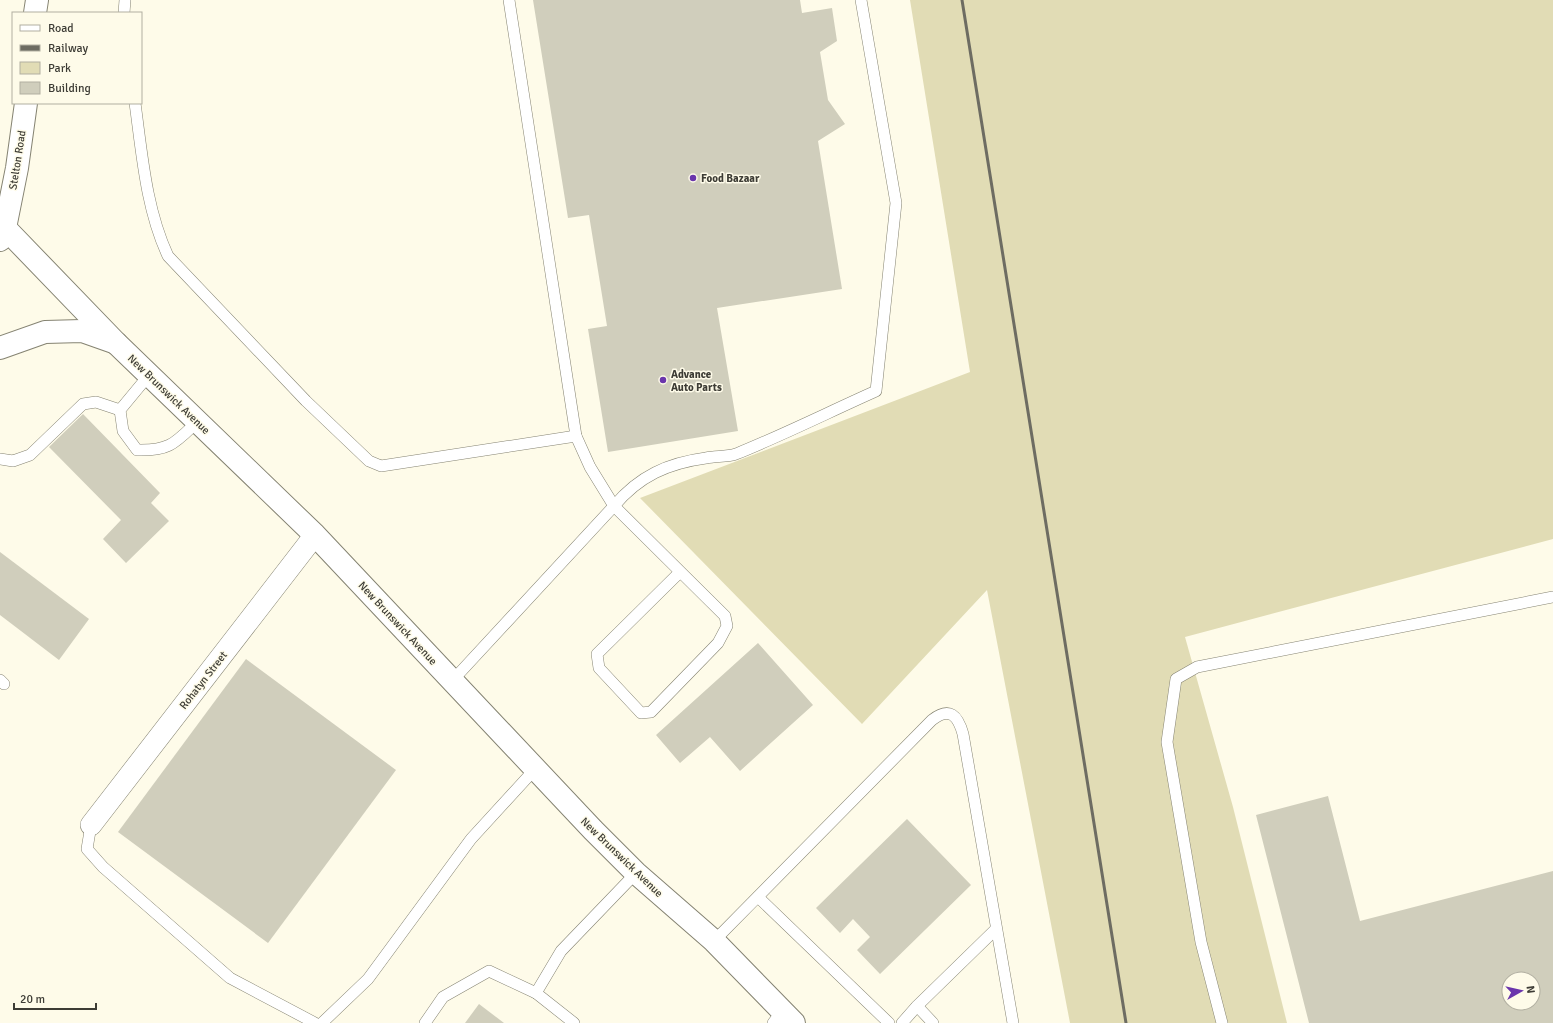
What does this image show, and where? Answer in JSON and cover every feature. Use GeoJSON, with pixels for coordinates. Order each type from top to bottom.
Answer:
{"type":"FeatureCollection","features":[{"type":"Feature","properties":{"kind":"street"},"geometry":{"type":"LineString","coordinates":[[35,12],[37,0]]}},
{"type":"Feature","properties":{"kind":"street","name":"Stelton Road"},"geometry":{"type":"LineString","coordinates":[[2,231],[17,168],[26,104]]}},
{"type":"Feature","properties":{"kind":"street","name":"New Brunswick Avenue"},"geometry":{"type":"LineString","coordinates":[[2,231],[315,535],[636,873],[714,941],[783,1019]]}},
{"type":"Feature","properties":{"kind":"street"},"geometry":{"type":"LineString","coordinates":[[0,348],[45,332],[82,331],[116,342]]}},
{"type":"Feature","properties":{"kind":"street","name":"Rohatyn Street"},"geometry":{"type":"LineString","coordinates":[[91,825],[315,535]]}},
{"type":"Feature","properties":{"kind":"lane"},"geometry":{"type":"LineString","coordinates":[[124,12],[125,0]]}},
{"type":"Feature","properties":{"kind":"lane"},"geometry":{"type":"LineString","coordinates":[[508,0],[576,436],[590,468],[614,506],[725,616],[727,626],[718,642],[651,712],[641,713],[599,668],[597,654],[680,572]]}},
{"type":"Feature","properties":{"kind":"lane"},"geometry":{"type":"LineString","coordinates":[[453,680],[624,494],[643,479],[669,466],[705,458],[734,455],[876,391],[896,203],[861,0]]}},
{"type":"Feature","properties":{"kind":"lane"},"geometry":{"type":"LineString","coordinates":[[135,104],[149,198],[158,235],[168,256],[306,401],[369,461],[381,466],[576,436]]}},
{"type":"Feature","properties":{"kind":"lane"},"geometry":{"type":"LineString","coordinates":[[149,375],[120,410],[123,431],[137,450],[153,450],[173,444],[198,421]]}},
{"type":"Feature","properties":{"kind":"lane"},"geometry":{"type":"LineString","coordinates":[[0,459],[13,461],[30,455],[83,404],[96,402],[120,410]]}},
{"type":"Feature","properties":{"kind":"lane"},"geometry":{"type":"LineString","coordinates":[[1222,1023],[1202,942],[1168,742],[1176,679],[1197,667],[1553,597]]}},
{"type":"Feature","properties":{"kind":"lane"},"geometry":{"type":"LineString","coordinates":[[714,941],[932,720],[947,713],[953,714],[959,722],[962,734],[1013,1023]]}},
{"type":"Feature","properties":{"kind":"lane"},"geometry":{"type":"LineString","coordinates":[[322,1023],[368,979],[471,839],[536,768]]}},
{"type":"Feature","properties":{"kind":"lane"},"geometry":{"type":"LineString","coordinates":[[91,825],[87,849],[103,867],[230,978],[314,1023]]}},
{"type":"Feature","properties":{"kind":"lane"},"geometry":{"type":"LineString","coordinates":[[536,993],[561,950],[636,873]]}},
{"type":"Feature","properties":{"kind":"lane"},"geometry":{"type":"LineString","coordinates":[[758,897],[889,1023]]}},
{"type":"Feature","properties":{"kind":"lane"},"geometry":{"type":"LineString","coordinates":[[902,1023],[917,1006],[996,929]]}},
{"type":"Feature","properties":{"kind":"lane"},"geometry":{"type":"LineString","coordinates":[[425,1023],[443,997],[489,971],[536,993],[574,1023]]}},
{"type":"Feature","properties":{"kind":"lane"},"geometry":{"type":"LineString","coordinates":[[917,1006],[934,1023]]}},
{"type":"Feature","properties":{"kind":"green space"},"geometry":{"type":"Polygon","coordinates":[[[910,0],[1553,0],[1553,539],[1185,637],[1233,807],[1287,1023],[1070,1023],[987,590],[862,724],[640,498],[970,372],[910,0]]]}},
{"type":"Feature","properties":{"kind":"building","name":"Food Bazaar"},"geometry":{"type":"Polygon","coordinates":[[[533,0],[800,0],[802,13],[832,8],[837,41],[820,52],[828,100],[845,124],[818,141],[842,289],[717,308],[738,431],[608,452],[588,329],[607,326],[589,215],[568,218],[533,0]]]}},
{"type":"Feature","properties":{"kind":"building"},"geometry":{"type":"Polygon","coordinates":[[[83,414],[160,493],[151,503],[169,521],[126,563],[103,539],[121,520],[49,447],[83,414]]]}},
{"type":"Feature","properties":{"kind":"building"},"geometry":{"type":"Polygon","coordinates":[[[0,552],[89,619],[59,660],[0,615],[0,552]]]}},
{"type":"Feature","properties":{"kind":"building"},"geometry":{"type":"Polygon","coordinates":[[[758,643],[813,705],[740,771],[710,737],[680,763],[656,735],[758,643]]]}},
{"type":"Feature","properties":{"kind":"building"},"geometry":{"type":"Polygon","coordinates":[[[246,659],[396,770],[268,943],[118,832],[246,659]]]}},
{"type":"Feature","properties":{"kind":"building"},"geometry":{"type":"Polygon","coordinates":[[[1328,796],[1360,921],[1553,871],[1553,1023],[1309,1023],[1256,815],[1328,796]]]}},
{"type":"Feature","properties":{"kind":"building"},"geometry":{"type":"Polygon","coordinates":[[[907,819],[971,885],[880,974],[857,950],[870,937],[853,919],[840,933],[816,908],[907,819]]]}},
{"type":"Feature","properties":{"kind":"building"},"geometry":{"type":"Polygon","coordinates":[[[479,1004],[504,1023],[465,1023],[479,1004]]]}},
{"type":"Feature","properties":{"kind":"railway"},"geometry":{"type":"LineString","coordinates":[[962,0],[1126,1023]]}},
{"type":"Feature","properties":{"kind":"place","name":"Food Bazaar"},"geometry":{"type":"Point","coordinates":[693,178]}},
{"type":"Feature","properties":{"kind":"place","name":"Advance Auto Parts"},"geometry":{"type":"Point","coordinates":[663,380]}}]}
